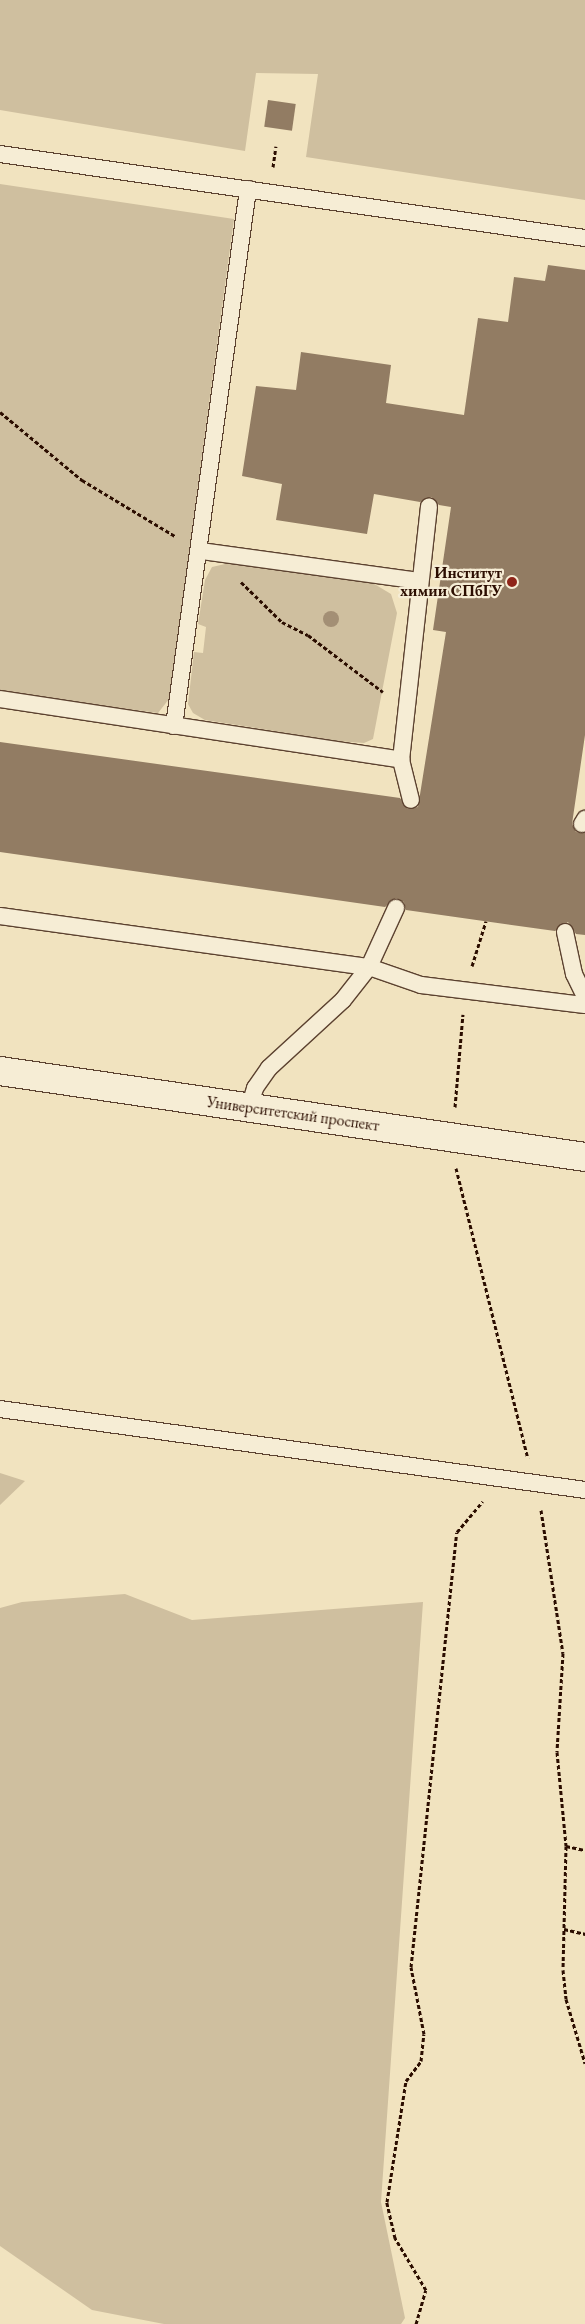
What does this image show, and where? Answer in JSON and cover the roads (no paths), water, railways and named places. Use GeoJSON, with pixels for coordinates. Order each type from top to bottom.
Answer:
{"type":"FeatureCollection","features":[{"type":"Feature","properties":{"kind":"street","name":"Университетский проспект"},"geometry":{"type":"LineString","coordinates":[[0,1071],[585,1157]]}},
{"type":"Feature","properties":{"kind":"lane"},"geometry":{"type":"LineString","coordinates":[[0,154],[585,238]]}},
{"type":"Feature","properties":{"kind":"lane"},"geometry":{"type":"LineString","coordinates":[[174,726],[201,550],[248,190]]}},
{"type":"Feature","properties":{"kind":"lane"},"geometry":{"type":"LineString","coordinates":[[411,800],[400,760],[429,507]]}},
{"type":"Feature","properties":{"kind":"lane"},"geometry":{"type":"LineString","coordinates":[[201,550],[420,581]]}},
{"type":"Feature","properties":{"kind":"lane"},"geometry":{"type":"LineString","coordinates":[[0,699],[400,760]]}},
{"type":"Feature","properties":{"kind":"lane"},"geometry":{"type":"LineString","coordinates":[[249,1108],[255,1088],[269,1068],[343,1000],[369,967],[396,908]]}},
{"type":"Feature","properties":{"kind":"lane"},"geometry":{"type":"LineString","coordinates":[[0,916],[369,967],[421,985],[585,1005]]}},
{"type":"Feature","properties":{"kind":"lane"},"geometry":{"type":"LineString","coordinates":[[566,932],[574,974],[585,997]]}},
{"type":"Feature","properties":{"kind":"lane"},"geometry":{"type":"LineString","coordinates":[[0,1409],[203,1434],[585,1490]]}},
{"type":"Feature","properties":{"kind":"place","name":"Институт химии СПбГУ"},"geometry":{"type":"Point","coordinates":[512,582]}}]}
